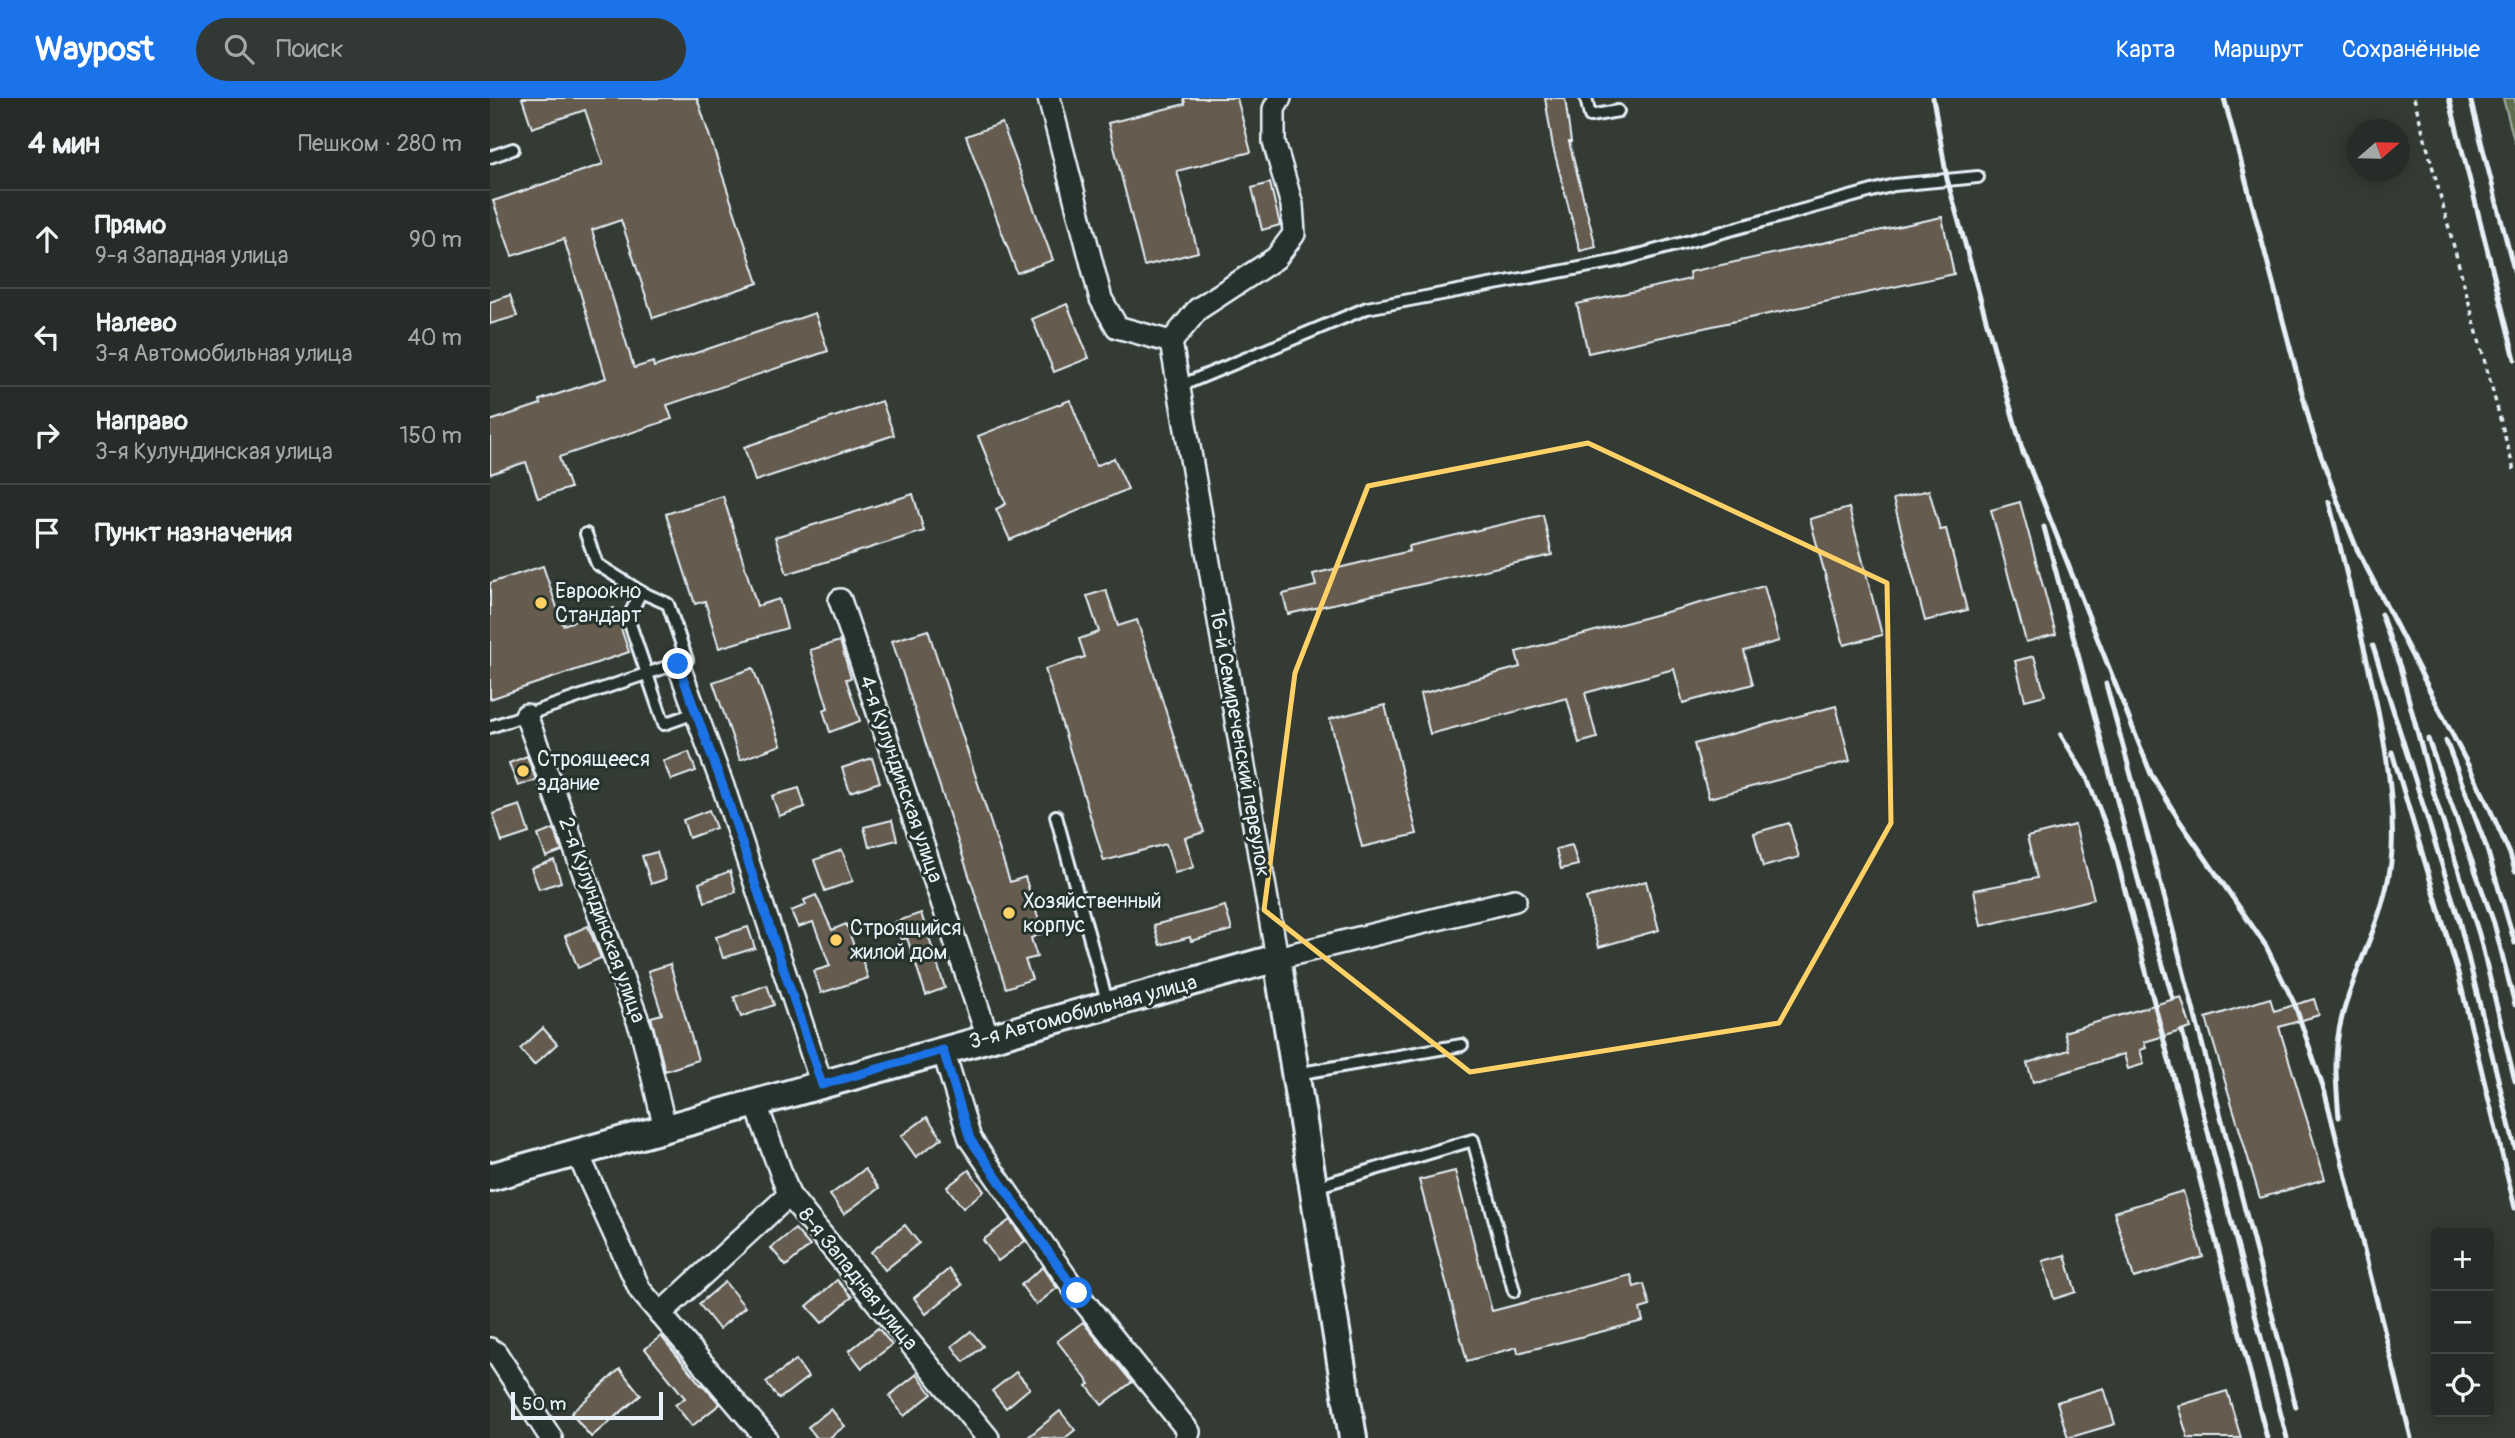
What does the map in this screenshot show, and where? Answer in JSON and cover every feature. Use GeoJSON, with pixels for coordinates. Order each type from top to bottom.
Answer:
{"type":"FeatureCollection","features":[{"type":"Feature","properties":{"kind":"street"},"geometry":{"type":"LineString","coordinates":[[1049,98],[1101,299],[1117,327],[1171,342],[1198,309],[1276,258],[1294,234],[1293,205],[1274,142],[1274,108],[1280,98]]}},
{"type":"Feature","properties":{"kind":"street","name":"16-й Семиреченский переулок"},"geometry":{"type":"LineString","coordinates":[[1171,342],[1277,958],[1353,1438]]}},
{"type":"Feature","properties":{"kind":"street","name":"4-я Кулундинская улица"},"geometry":{"type":"LineString","coordinates":[[840,600],[988,1038]]}},
{"type":"Feature","properties":{"kind":"street"},"geometry":{"type":"LineString","coordinates":[[678,664],[725,792],[822,1085]]}},
{"type":"Feature","properties":{"kind":"street","name":"2-я Кулундинская улица"},"geometry":{"type":"LineString","coordinates":[[527,715],[642,1032],[665,1128]]}},
{"type":"Feature","properties":{"kind":"street","name":"3-я Автомобильная улица"},"geometry":{"type":"LineString","coordinates":[[490,1177],[1277,958],[1516,900]]}},
{"type":"Feature","properties":{"kind":"street"},"geometry":{"type":"LineString","coordinates":[[943,1050],[970,1139],[1077,1293],[1188,1435]]}},
{"type":"Feature","properties":{"kind":"street","name":"8-я Западная улица"},"geometry":{"type":"LineString","coordinates":[[755,1104],[789,1195],[988,1438]]}},
{"type":"Feature","properties":{"kind":"street"},"geometry":{"type":"LineString","coordinates":[[577,1152],[640,1290],[766,1438]]}},
{"type":"Feature","properties":{"kind":"street"},"geometry":{"type":"LineString","coordinates":[[660,1314],[789,1195]]}},
{"type":"Feature","properties":{"kind":"street"},"geometry":{"type":"LineString","coordinates":[[490,1349],[496,1353],[551,1438]]}},
{"type":"Feature","properties":{"kind":"lane"},"geometry":{"type":"LineString","coordinates":[[1586,98],[1590,116],[1618,111]]}},
{"type":"Feature","properties":{"kind":"lane"},"geometry":{"type":"LineString","coordinates":[[490,157],[513,149]]}},
{"type":"Feature","properties":{"kind":"lane"},"geometry":{"type":"LineString","coordinates":[[1180,386],[1367,308],[1617,261],[1894,185],[1978,177]]}},
{"type":"Feature","properties":{"kind":"lane"},"geometry":{"type":"LineString","coordinates":[[490,727],[687,660],[668,604],[642,592],[597,564],[586,534]]}},
{"type":"Feature","properties":{"kind":"lane"},"geometry":{"type":"LineString","coordinates":[[642,592],[628,618],[664,724],[695,713]]}},
{"type":"Feature","properties":{"kind":"lane"},"geometry":{"type":"LineString","coordinates":[[1056,816],[1108,1006]]}},
{"type":"Feature","properties":{"kind":"lane"},"geometry":{"type":"LineString","coordinates":[[1296,1074],[1462,1045]]}},
{"type":"Feature","properties":{"kind":"lane"},"geometry":{"type":"LineString","coordinates":[[1314,1187],[1473,1140],[1514,1291]]}},
{"type":"Feature","properties":{"kind":"path"},"geometry":{"type":"LineString","coordinates":[[2414,98],[2515,474]]}},
{"type":"Feature","properties":{"kind":"highlighted area"},"geometry":{"type":"Polygon","coordinates":[[[1588,443],[1887,583],[1891,823],[1779,1023],[1470,1072],[1264,910],[1295,673],[1368,486],[1588,443]]]}},
{"type":"Feature","properties":{"kind":"green space"},"geometry":{"type":"Polygon","coordinates":[[[2503,98],[2515,98],[2515,144],[2503,98]]]}},
{"type":"Feature","properties":{"kind":"building"},"geometry":{"type":"Polygon","coordinates":[[[522,98],[697,98],[758,283],[653,318],[621,220],[592,230],[634,368],[653,362],[654,367],[815,313],[828,351],[667,405],[672,419],[559,457],[570,488],[538,498],[526,462],[490,474],[490,421],[541,404],[540,400],[606,378],[564,239],[512,256],[493,201],[603,164],[585,110],[532,128],[522,98]]]}},
{"type":"Feature","properties":{"kind":"building"},"geometry":{"type":"Polygon","coordinates":[[[1184,98],[1237,98],[1251,152],[1177,171],[1198,252],[1144,266],[1108,123],[1185,104],[1184,98]]]}},
{"type":"Feature","properties":{"kind":"building"},"geometry":{"type":"Polygon","coordinates":[[[1545,98],[1565,98],[1569,142],[1596,247],[1580,251],[1553,147],[1545,98]]]}},
{"type":"Feature","properties":{"kind":"building"},"geometry":{"type":"Polygon","coordinates":[[[1002,123],[1053,260],[1017,273],[966,136],[1002,123]]]}},
{"type":"Feature","properties":{"kind":"building"},"geometry":{"type":"Polygon","coordinates":[[[1270,183],[1280,225],[1262,230],[1252,188],[1270,183]]]}},
{"type":"Feature","properties":{"kind":"building"},"geometry":{"type":"Polygon","coordinates":[[[1942,217],[1954,274],[1588,353],[1577,304],[1690,279],[1689,272],[1942,217]]]}},
{"type":"Feature","properties":{"kind":"building"},"geometry":{"type":"Polygon","coordinates":[[[510,295],[517,316],[490,324],[490,302],[510,295]]]}},
{"type":"Feature","properties":{"kind":"building"},"geometry":{"type":"Polygon","coordinates":[[[1067,304],[1089,358],[1054,372],[1032,319],[1067,304]]]}},
{"type":"Feature","properties":{"kind":"building"},"geometry":{"type":"Polygon","coordinates":[[[1070,400],[1096,466],[1114,458],[1128,489],[1010,540],[996,509],[1006,504],[978,436],[1070,400]]]}},
{"type":"Feature","properties":{"kind":"building"},"geometry":{"type":"Polygon","coordinates":[[[882,401],[894,435],[755,481],[744,447],[882,401]]]}},
{"type":"Feature","properties":{"kind":"building"},"geometry":{"type":"Polygon","coordinates":[[[1929,490],[1940,530],[1946,529],[1967,610],[1925,621],[1893,499],[1929,490]]]}},
{"type":"Feature","properties":{"kind":"building"},"geometry":{"type":"Polygon","coordinates":[[[913,494],[924,531],[787,574],[775,537],[913,494]]]}},
{"type":"Feature","properties":{"kind":"building"},"geometry":{"type":"Polygon","coordinates":[[[723,496],[757,606],[779,599],[787,628],[719,648],[705,601],[695,604],[666,514],[723,496]]]}},
{"type":"Feature","properties":{"kind":"building"},"geometry":{"type":"Polygon","coordinates":[[[2020,502],[2056,634],[2026,642],[1991,510],[2020,502]]]}},
{"type":"Feature","properties":{"kind":"building"},"geometry":{"type":"Polygon","coordinates":[[[1849,508],[1882,635],[1844,645],[1810,519],[1849,508]]]}},
{"type":"Feature","properties":{"kind":"building"},"geometry":{"type":"Polygon","coordinates":[[[1543,515],[1552,555],[1288,614],[1283,594],[1316,586],[1313,574],[1410,551],[1409,546],[1543,515]]]}},
{"type":"Feature","properties":{"kind":"building"},"geometry":{"type":"Polygon","coordinates":[[[543,566],[563,625],[614,608],[629,652],[490,699],[490,583],[543,566]]]}},
{"type":"Feature","properties":{"kind":"building"},"geometry":{"type":"Polygon","coordinates":[[[1764,586],[1779,641],[1744,651],[1753,684],[1683,703],[1674,669],[1585,693],[1597,738],[1579,743],[1567,698],[1430,734],[1420,694],[1520,667],[1516,652],[1764,586]]]}},
{"type":"Feature","properties":{"kind":"building"},"geometry":{"type":"Polygon","coordinates":[[[1106,590],[1118,626],[1137,620],[1204,832],[1185,838],[1194,867],[1175,873],[1166,844],[1104,861],[1045,669],[1085,657],[1079,639],[1099,632],[1087,596],[1106,590]]]}},
{"type":"Feature","properties":{"kind":"building"},"geometry":{"type":"Polygon","coordinates":[[[928,630],[1010,882],[1025,877],[1043,933],[1031,938],[1037,957],[1025,960],[1032,979],[1006,988],[892,641],[928,630]]]}},
{"type":"Feature","properties":{"kind":"building"},"geometry":{"type":"Polygon","coordinates":[[[840,641],[851,678],[846,679],[860,721],[830,732],[823,710],[828,708],[810,650],[840,641]]]}},
{"type":"Feature","properties":{"kind":"building"},"geometry":{"type":"Polygon","coordinates":[[[2034,656],[2045,695],[2025,700],[2015,661],[2034,656]]]}},
{"type":"Feature","properties":{"kind":"building"},"geometry":{"type":"Polygon","coordinates":[[[753,668],[781,745],[740,760],[713,682],[753,668]]]}},
{"type":"Feature","properties":{"kind":"building"},"geometry":{"type":"Polygon","coordinates":[[[1385,705],[1417,834],[1362,847],[1330,719],[1385,705]]]}},
{"type":"Feature","properties":{"kind":"building"},"geometry":{"type":"Polygon","coordinates":[[[1836,706],[1850,761],[1709,798],[1694,744],[1836,706]]]}},
{"type":"Feature","properties":{"kind":"building"},"geometry":{"type":"Polygon","coordinates":[[[689,752],[696,771],[671,780],[663,761],[689,752]]]}},
{"type":"Feature","properties":{"kind":"building","name":"Строящееся здание"},"geometry":{"type":"Polygon","coordinates":[[[527,756],[536,780],[518,786],[509,763],[527,756]]]}},
{"type":"Feature","properties":{"kind":"building"},"geometry":{"type":"Polygon","coordinates":[[[872,758],[880,782],[850,792],[842,768],[872,758]]]}},
{"type":"Feature","properties":{"kind":"building"},"geometry":{"type":"Polygon","coordinates":[[[799,788],[805,807],[779,816],[772,796],[799,788]]]}},
{"type":"Feature","properties":{"kind":"building"},"geometry":{"type":"Polygon","coordinates":[[[520,805],[529,833],[502,842],[493,814],[520,805]]]}},
{"type":"Feature","properties":{"kind":"building"},"geometry":{"type":"Polygon","coordinates":[[[709,810],[716,828],[689,838],[683,820],[709,810]]]}},
{"type":"Feature","properties":{"kind":"building"},"geometry":{"type":"Polygon","coordinates":[[[892,820],[897,840],[869,847],[864,827],[892,820]]]}},
{"type":"Feature","properties":{"kind":"building"},"geometry":{"type":"Polygon","coordinates":[[[1789,823],[1799,857],[1763,867],[1754,833],[1789,823]]]}},
{"type":"Feature","properties":{"kind":"building"},"geometry":{"type":"Polygon","coordinates":[[[2075,825],[2094,899],[1981,926],[1974,890],[2037,878],[2027,837],[2075,825]]]}},
{"type":"Feature","properties":{"kind":"building"},"geometry":{"type":"Polygon","coordinates":[[[554,829],[562,851],[546,857],[538,835],[554,829]]]}},
{"type":"Feature","properties":{"kind":"building"},"geometry":{"type":"Polygon","coordinates":[[[1572,845],[1578,865],[1561,869],[1556,849],[1572,845]]]}},
{"type":"Feature","properties":{"kind":"building"},"geometry":{"type":"Polygon","coordinates":[[[842,850],[853,881],[825,891],[814,860],[842,850]]]}},
{"type":"Feature","properties":{"kind":"building"},"geometry":{"type":"Polygon","coordinates":[[[657,852],[666,879],[651,884],[642,856],[657,852]]]}},
{"type":"Feature","properties":{"kind":"building"},"geometry":{"type":"Polygon","coordinates":[[[554,860],[561,882],[539,889],[531,868],[554,860]]]}},
{"type":"Feature","properties":{"kind":"building"},"geometry":{"type":"Polygon","coordinates":[[[730,871],[736,892],[705,902],[699,883],[730,871]]]}},
{"type":"Feature","properties":{"kind":"building"},"geometry":{"type":"Polygon","coordinates":[[[1646,881],[1659,930],[1599,947],[1586,898],[1646,881]]]}},
{"type":"Feature","properties":{"kind":"building"},"geometry":{"type":"Polygon","coordinates":[[[816,895],[832,930],[846,924],[868,978],[821,993],[814,971],[830,966],[813,922],[798,927],[791,911],[806,905],[804,900],[816,895]]]}},
{"type":"Feature","properties":{"kind":"building"},"geometry":{"type":"Polygon","coordinates":[[[1225,906],[1232,930],[1191,941],[1190,937],[1160,945],[1154,925],[1225,906]]]}},
{"type":"Feature","properties":{"kind":"building"},"geometry":{"type":"Polygon","coordinates":[[[921,913],[945,988],[926,995],[907,938],[901,940],[895,922],[921,913]]]}},
{"type":"Feature","properties":{"kind":"building"},"geometry":{"type":"Polygon","coordinates":[[[588,926],[601,958],[578,968],[565,936],[588,926]]]}},
{"type":"Feature","properties":{"kind":"building"},"geometry":{"type":"Polygon","coordinates":[[[748,927],[755,948],[723,958],[716,937],[748,927]]]}},
{"type":"Feature","properties":{"kind":"building"},"geometry":{"type":"Polygon","coordinates":[[[670,964],[698,1060],[665,1071],[651,1017],[662,1014],[648,971],[670,964]]]}},
{"type":"Feature","properties":{"kind":"building"},"geometry":{"type":"Polygon","coordinates":[[[767,985],[774,1005],[741,1017],[734,997],[767,985]]]}},
{"type":"Feature","properties":{"kind":"building"},"geometry":{"type":"Polygon","coordinates":[[[2181,997],[2191,1028],[2144,1042],[2146,1048],[2140,1050],[2144,1064],[2128,1069],[2124,1054],[2033,1082],[2027,1063],[2069,1050],[2064,1032],[2181,997]]]}},
{"type":"Feature","properties":{"kind":"building"},"geometry":{"type":"Polygon","coordinates":[[[2270,998],[2274,1011],[2314,999],[2319,1015],[2279,1027],[2325,1179],[2260,1198],[2206,1018],[2270,998]]]}},
{"type":"Feature","properties":{"kind":"building"},"geometry":{"type":"Polygon","coordinates":[[[543,1028],[557,1044],[534,1065],[520,1049],[543,1028]]]}},
{"type":"Feature","properties":{"kind":"building"},"geometry":{"type":"Polygon","coordinates":[[[927,1117],[942,1138],[916,1157],[901,1136],[927,1117]]]}},
{"type":"Feature","properties":{"kind":"building"},"geometry":{"type":"Polygon","coordinates":[[[865,1169],[879,1188],[844,1214],[830,1195],[865,1169]]]}},
{"type":"Feature","properties":{"kind":"building"},"geometry":{"type":"Polygon","coordinates":[[[969,1170],[984,1191],[963,1208],[947,1187],[969,1170]]]}},
{"type":"Feature","properties":{"kind":"building"},"geometry":{"type":"Polygon","coordinates":[[[1455,1171],[1492,1311],[1631,1275],[1634,1287],[1644,1284],[1650,1306],[1640,1309],[1643,1321],[1518,1353],[1517,1347],[1467,1361],[1419,1180],[1455,1171]]]}},
{"type":"Feature","properties":{"kind":"building"},"geometry":{"type":"Polygon","coordinates":[[[2183,1191],[2203,1257],[2134,1278],[2114,1212],[2183,1191]]]}},
{"type":"Feature","properties":{"kind":"building"},"geometry":{"type":"Polygon","coordinates":[[[1010,1220],[1025,1241],[998,1261],[983,1240],[1010,1220]]]}},
{"type":"Feature","properties":{"kind":"building"},"geometry":{"type":"Polygon","coordinates":[[[905,1225],[919,1243],[885,1270],[871,1252],[905,1225]]]}},
{"type":"Feature","properties":{"kind":"building"},"geometry":{"type":"Polygon","coordinates":[[[795,1229],[810,1246],[786,1266],[771,1248],[795,1229]]]}},
{"type":"Feature","properties":{"kind":"building"},"geometry":{"type":"Polygon","coordinates":[[[2065,1255],[2076,1292],[2054,1299],[2043,1261],[2065,1255]]]}},
{"type":"Feature","properties":{"kind":"building"},"geometry":{"type":"Polygon","coordinates":[[[1043,1267],[1057,1288],[1036,1305],[1021,1285],[1043,1267]]]}},
{"type":"Feature","properties":{"kind":"building"},"geometry":{"type":"Polygon","coordinates":[[[949,1269],[962,1285],[926,1314],[914,1298],[949,1269]]]}},
{"type":"Feature","properties":{"kind":"building"},"geometry":{"type":"Polygon","coordinates":[[[837,1280],[852,1297],[822,1323],[807,1306],[837,1280]]]}},
{"type":"Feature","properties":{"kind":"building"},"geometry":{"type":"Polygon","coordinates":[[[725,1282],[745,1307],[719,1329],[699,1304],[725,1282]]]}},
{"type":"Feature","properties":{"kind":"building"},"geometry":{"type":"Polygon","coordinates":[[[1083,1322],[1132,1382],[1102,1405],[1087,1386],[1090,1384],[1057,1341],[1083,1322]]]}},
{"type":"Feature","properties":{"kind":"building"},"geometry":{"type":"Polygon","coordinates":[[[878,1328],[892,1345],[862,1368],[849,1351],[878,1328]]]}},
{"type":"Feature","properties":{"kind":"building"},"geometry":{"type":"Polygon","coordinates":[[[971,1331],[983,1346],[964,1362],[952,1346],[971,1331]]]}},
{"type":"Feature","properties":{"kind":"building"},"geometry":{"type":"Polygon","coordinates":[[[661,1336],[720,1404],[692,1426],[675,1405],[685,1398],[645,1349],[661,1336]]]}},
{"type":"Feature","properties":{"kind":"building"},"geometry":{"type":"Polygon","coordinates":[[[796,1360],[808,1377],[779,1399],[766,1382],[796,1360]]]}},
{"type":"Feature","properties":{"kind":"building"},"geometry":{"type":"Polygon","coordinates":[[[620,1369],[641,1395],[591,1437],[571,1413],[620,1369]]]}},
{"type":"Feature","properties":{"kind":"building"},"geometry":{"type":"Polygon","coordinates":[[[1016,1372],[1030,1388],[1006,1408],[992,1391],[1016,1372]]]}},
{"type":"Feature","properties":{"kind":"building"},"geometry":{"type":"Polygon","coordinates":[[[917,1374],[932,1394],[904,1416],[889,1396],[917,1374]]]}},
{"type":"Feature","properties":{"kind":"building"},"geometry":{"type":"Polygon","coordinates":[[[2104,1388],[2115,1424],[2068,1438],[2057,1402],[2104,1388]]]}},
{"type":"Feature","properties":{"kind":"building"},"geometry":{"type":"Polygon","coordinates":[[[2227,1391],[2241,1438],[2188,1438],[2178,1406],[2227,1391]]]}},
{"type":"Feature","properties":{"kind":"building"},"geometry":{"type":"Polygon","coordinates":[[[831,1409],[845,1426],[829,1438],[817,1438],[808,1427],[831,1409]]]}},
{"type":"Feature","properties":{"kind":"building"},"geometry":{"type":"Polygon","coordinates":[[[1060,1411],[1075,1430],[1065,1438],[1027,1438],[1060,1411]]]}},
{"type":"Feature","properties":{"kind":"railway"},"geometry":{"type":"LineString","coordinates":[[1933,98],[1947,179],[2024,456]]}},
{"type":"Feature","properties":{"kind":"railway"},"geometry":{"type":"LineString","coordinates":[[2224,98],[2313,434],[2336,497],[2357,549],[2485,798],[2515,871]]}},
{"type":"Feature","properties":{"kind":"railway"},"geometry":{"type":"LineString","coordinates":[[2449,98],[2515,359]]}},
{"type":"Feature","properties":{"kind":"railway"},"geometry":{"type":"LineString","coordinates":[[2470,98],[2515,274]]}},
{"type":"Feature","properties":{"kind":"railway"},"geometry":{"type":"LineString","coordinates":[[2022,448],[2151,774],[2179,820],[2266,946],[2295,1005],[2325,1093],[2411,1438]]}},
{"type":"Feature","properties":{"kind":"railway"},"geometry":{"type":"LineString","coordinates":[[2329,502],[2381,725],[2389,775],[2392,825],[2390,872],[2385,893],[2339,1029],[2336,1067],[2339,1117]]}},
{"type":"Feature","properties":{"kind":"railway"},"geometry":{"type":"LineString","coordinates":[[2044,527],[2142,894],[2173,999]]}},
{"type":"Feature","properties":{"kind":"railway"},"geometry":{"type":"LineString","coordinates":[[2381,614],[2400,667],[2434,794],[2479,934],[2515,1081]]}},
{"type":"Feature","properties":{"kind":"railway"},"geometry":{"type":"LineString","coordinates":[[2373,646],[2458,916],[2515,1148]]}},
{"type":"Feature","properties":{"kind":"railway"},"geometry":{"type":"LineString","coordinates":[[2106,684],[2162,888],[2296,1407]]}},
{"type":"Feature","properties":{"kind":"railway"},"geometry":{"type":"LineString","coordinates":[[2061,735],[2087,778],[2113,844],[2267,1438]]}},
{"type":"Feature","properties":{"kind":"railway"},"geometry":{"type":"LineString","coordinates":[[2428,739],[2494,923],[2515,1005]]}},
{"type":"Feature","properties":{"kind":"railway"},"geometry":{"type":"LineString","coordinates":[[2446,741],[2486,846],[2515,943]]}},
{"type":"Feature","properties":{"kind":"railway"},"geometry":{"type":"LineString","coordinates":[[2392,752],[2458,973],[2515,1208]]}},
{"type":"Feature","properties":{"kind":"railway"},"geometry":{"type":"LineString","coordinates":[[2182,1031],[2287,1438]]}},
{"type":"Feature","properties":{"kind":"place","name":"Евроокно Стандарт"},"geometry":{"type":"Point","coordinates":[541,603]}},
{"type":"Feature","properties":{"kind":"place","name":"Строящееся здание"},"geometry":{"type":"Point","coordinates":[523,771]}},
{"type":"Feature","properties":{"kind":"place","name":"Хозяйственный корпус"},"geometry":{"type":"Point","coordinates":[1009,913]}},
{"type":"Feature","properties":{"kind":"place","name":"Строящийся жилой дом"},"geometry":{"type":"Point","coordinates":[836,940]}},
{"type":"Feature","properties":{"kind":"route"},"geometry":{"type":"LineString","coordinates":[[678,664],[725,792],[822,1085],[943,1050],[970,1139],[1077,1293]]}}]}
